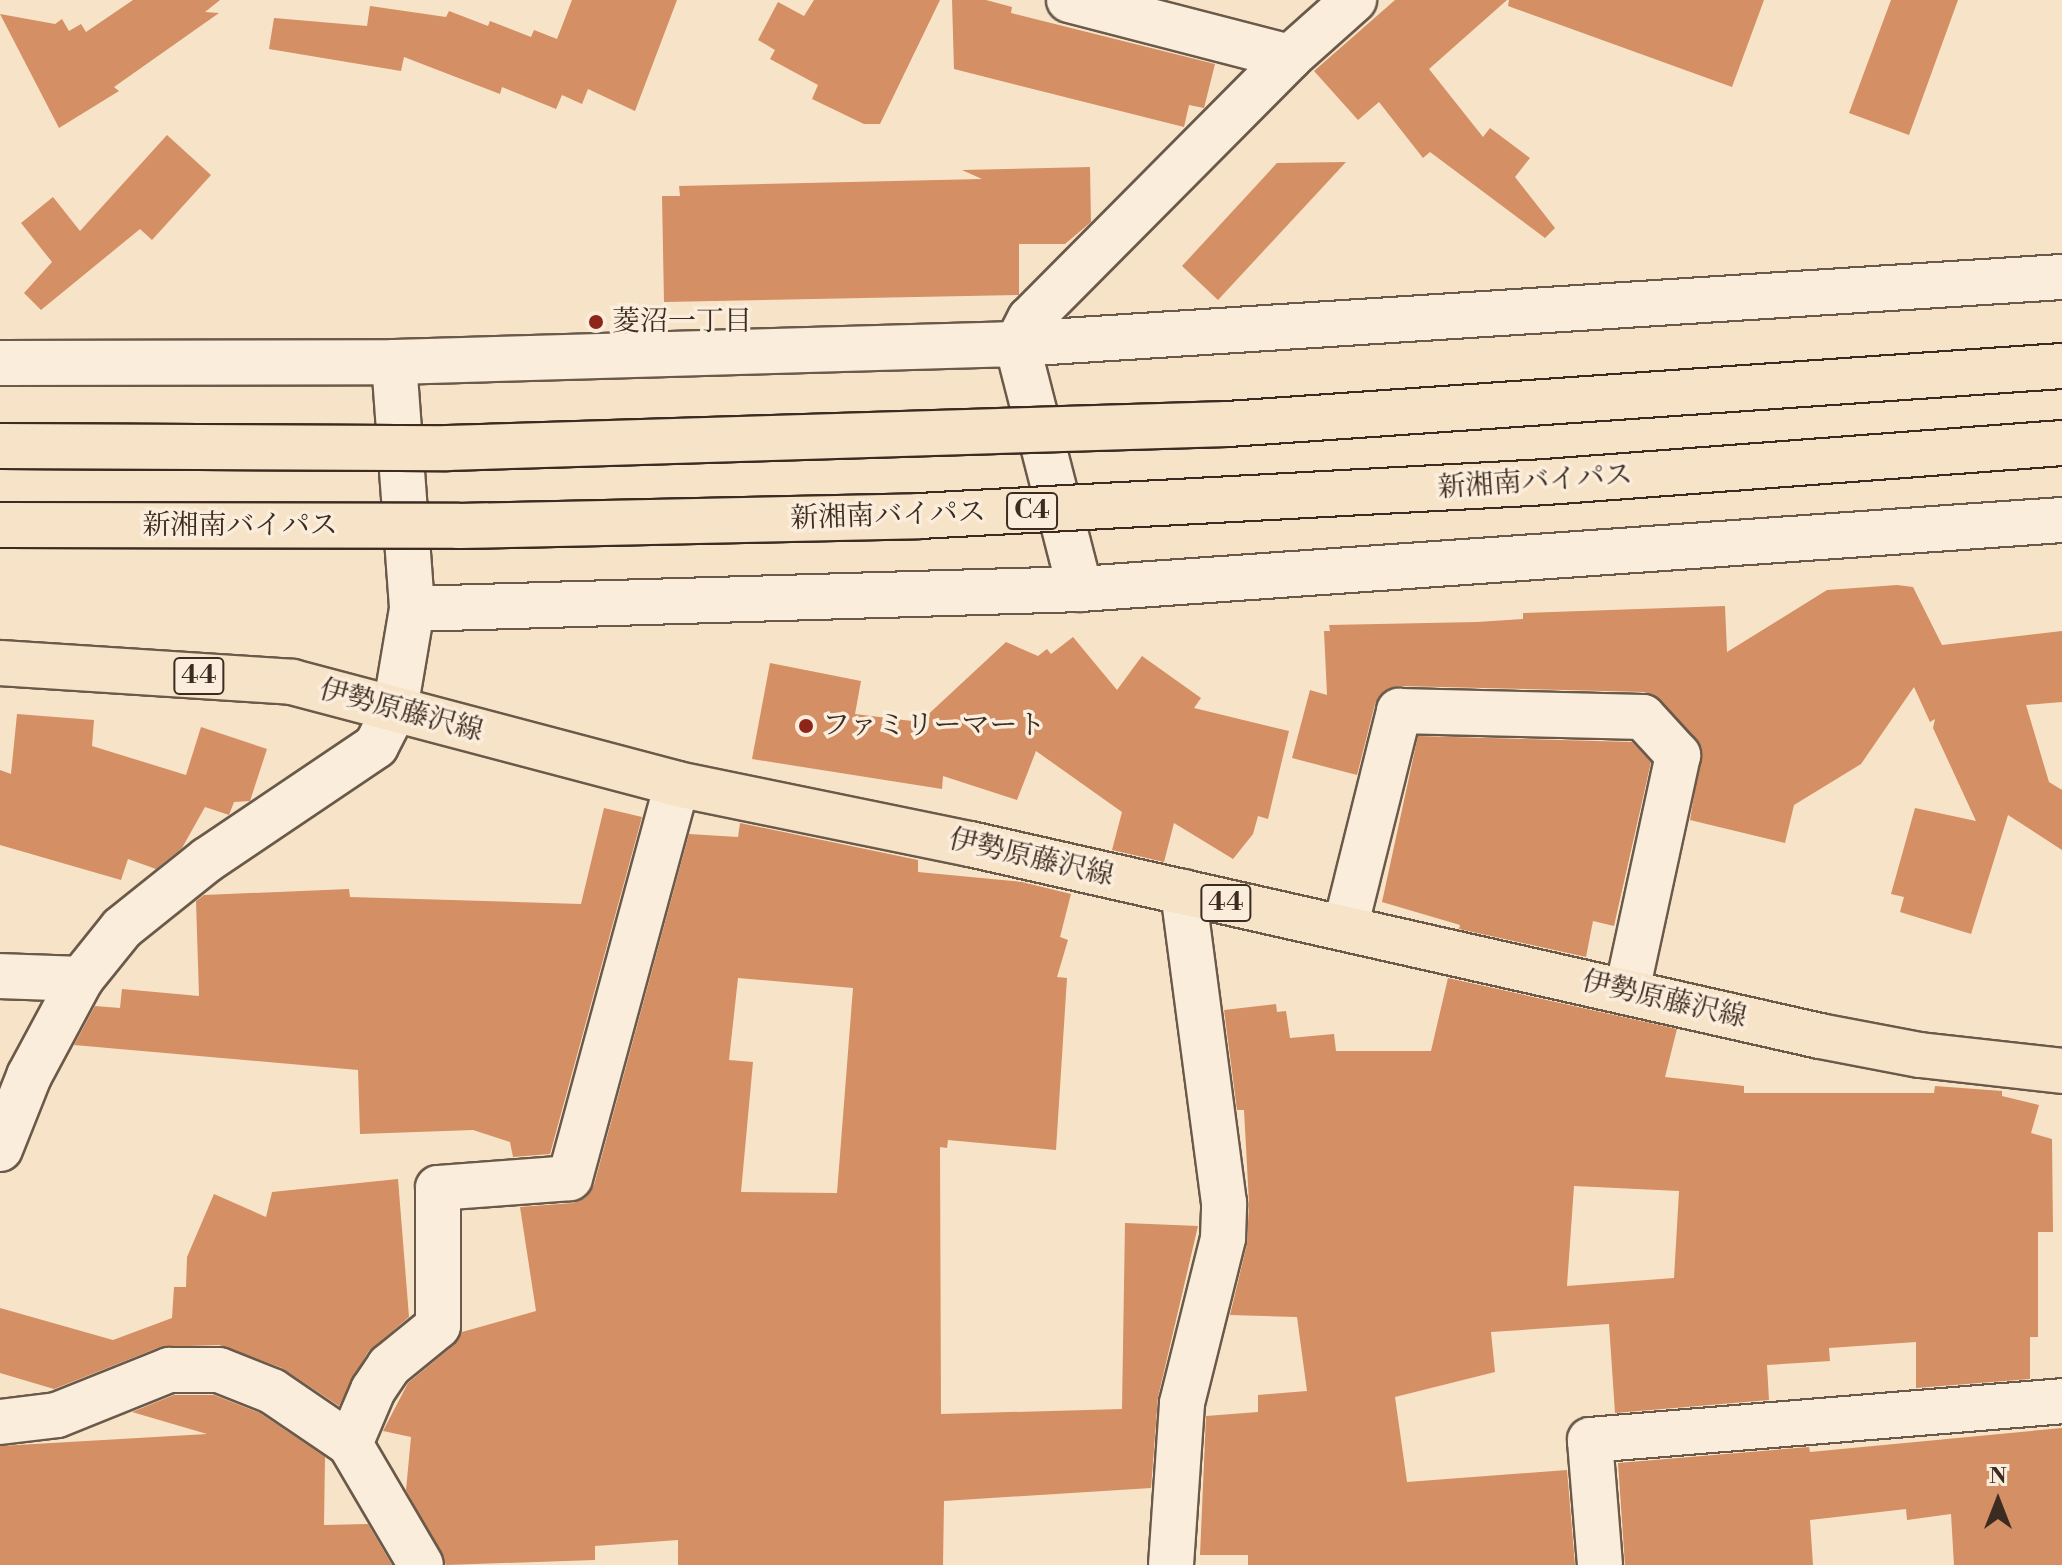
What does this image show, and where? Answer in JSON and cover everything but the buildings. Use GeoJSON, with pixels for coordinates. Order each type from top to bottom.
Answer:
{"type":"FeatureCollection","features":[{"type":"Feature","properties":{"kind":"main road"},"geometry":{"type":"LineString","coordinates":[[0,446],[447,448],[1228,424],[2062,366]]}},
{"type":"Feature","properties":{"kind":"main road","name":"新湘南バイパス"},"geometry":{"type":"LineString","coordinates":[[0,525],[459,526],[919,516],[1546,482],[2062,443]]}},
{"type":"Feature","properties":{"kind":"main road","name":"伊勢原藤沢線"},"geometry":{"type":"LineString","coordinates":[[0,663],[292,682],[677,784],[1920,1055],[2062,1071]]}},
{"type":"Feature","properties":{"kind":"street"},"geometry":{"type":"LineString","coordinates":[[1069,0],[1290,57]]}},
{"type":"Feature","properties":{"kind":"street"},"geometry":{"type":"LineString","coordinates":[[1080,589],[1017,344],[1030,319],[1290,57],[1354,0]]}},
{"type":"Feature","properties":{"kind":"street"},"geometry":{"type":"LineString","coordinates":[[0,363],[394,362],[1017,344],[2062,277]]}},
{"type":"Feature","properties":{"kind":"street"},"geometry":{"type":"LineString","coordinates":[[0,1149],[29,1076],[81,979],[122,928],[207,860],[376,746],[395,709],[412,609],[394,362]]}},
{"type":"Feature","properties":{"kind":"street"},"geometry":{"type":"LineString","coordinates":[[412,609],[1080,589],[2062,520]]}},
{"type":"Feature","properties":{"kind":"street"},"geometry":{"type":"LineString","coordinates":[[1345,928],[1399,711],[1643,717],[1678,755],[1627,991]]}},
{"type":"Feature","properties":{"kind":"street"},"geometry":{"type":"LineString","coordinates":[[350,1444],[373,1390],[389,1366],[438,1326],[438,1188],[570,1178],[677,784]]}},
{"type":"Feature","properties":{"kind":"street"},"geometry":{"type":"LineString","coordinates":[[1171,1565],[1182,1403],[1223,1238],[1224,1203],[1183,892]]}},
{"type":"Feature","properties":{"kind":"street"},"geometry":{"type":"LineString","coordinates":[[0,976],[81,979]]}},
{"type":"Feature","properties":{"kind":"street"},"geometry":{"type":"LineString","coordinates":[[0,1422],[57,1415],[169,1370],[219,1370],[272,1391],[350,1444],[421,1565]]}},
{"type":"Feature","properties":{"kind":"street"},"geometry":{"type":"LineString","coordinates":[[1600,1565],[1590,1440],[2062,1401]]}},
{"type":"Feature","properties":{"kind":"place","name":"菱沼一丁目"},"geometry":{"type":"Point","coordinates":[596,322]}},
{"type":"Feature","properties":{"kind":"place","name":"ファミリーマート"},"geometry":{"type":"Point","coordinates":[806,726]}}]}
